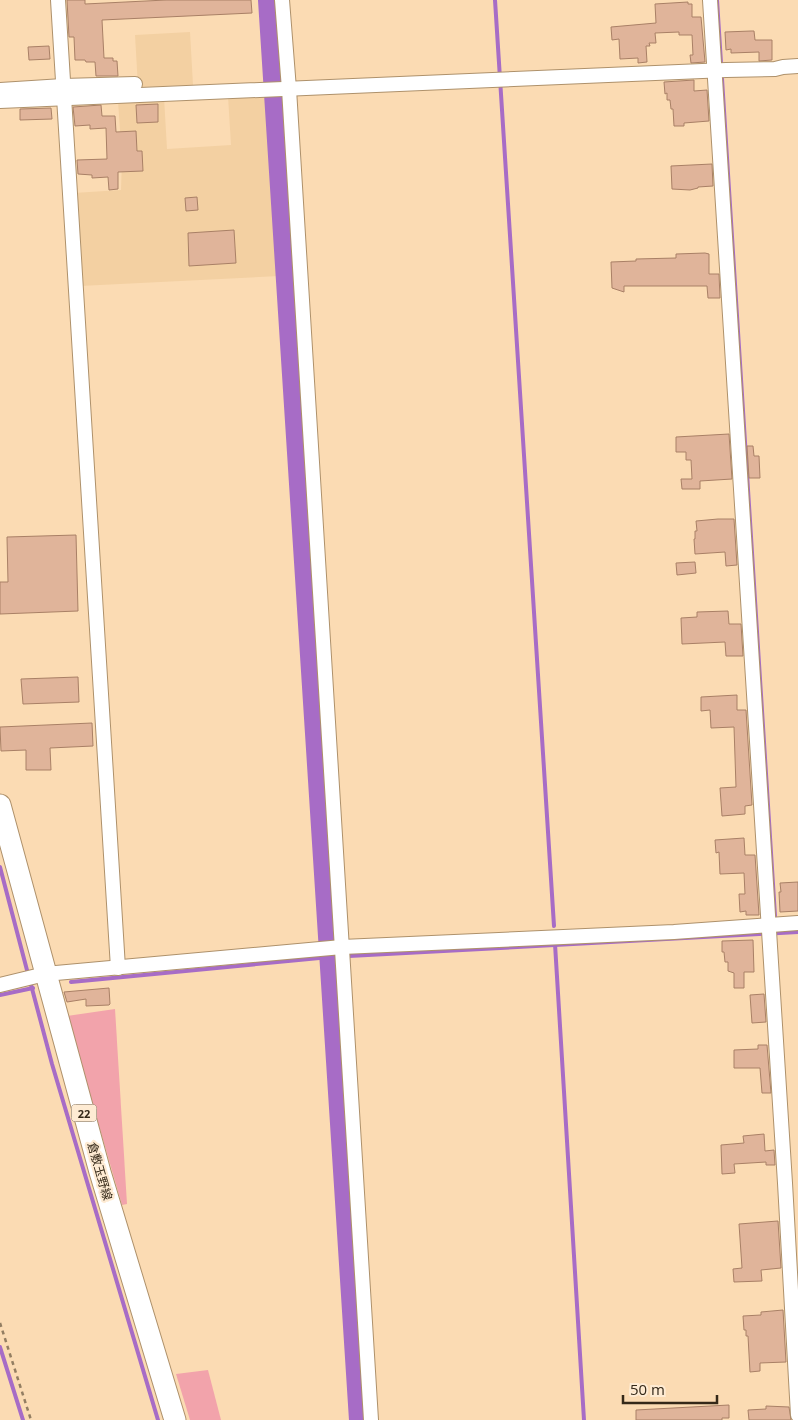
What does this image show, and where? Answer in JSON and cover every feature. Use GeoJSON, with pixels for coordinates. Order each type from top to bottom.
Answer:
{"type":"FeatureCollection","features":[{"type":"Feature","properties":{"kind":"main road","name":"倉敷玉野線"},"geometry":{"type":"LineString","coordinates":[[0,804],[34,977],[100,1172],[175,1420]]}},
{"type":"Feature","properties":{"kind":"street"},"geometry":{"type":"LineString","coordinates":[[58,0],[118,968]]}},
{"type":"Feature","properties":{"kind":"street"},"geometry":{"type":"LineString","coordinates":[[282,0],[285,89],[371,1420]]}},
{"type":"Feature","properties":{"kind":"street"},"geometry":{"type":"LineString","coordinates":[[710,0],[719,70],[772,928],[798,1415]]}},
{"type":"Feature","properties":{"kind":"street"},"geometry":{"type":"LineString","coordinates":[[0,90],[64,92],[114,90],[268,90],[775,69],[798,66]]}},
{"type":"Feature","properties":{"kind":"street"},"geometry":{"type":"LineString","coordinates":[[114,90],[135,84]]}},
{"type":"Feature","properties":{"kind":"street"},"geometry":{"type":"LineString","coordinates":[[0,101],[64,92]]}},
{"type":"Feature","properties":{"kind":"street"},"geometry":{"type":"LineString","coordinates":[[0,985],[34,977],[321,949],[341,952],[772,928],[798,923]]}},
{"type":"Feature","properties":{"kind":"path"},"geometry":{"type":"LineString","coordinates":[[0,1323],[30,1420]]}},
{"type":"Feature","properties":{"kind":"shaded area"},"geometry":{"type":"Polygon","coordinates":[[[190,32],[193,85],[138,87],[135,35],[190,32]]]}},
{"type":"Feature","properties":{"kind":"shaded area"},"geometry":{"type":"Polygon","coordinates":[[[268,95],[279,276],[80,286],[74,193],[121,190],[122,159],[118,101],[164,97],[167,149],[231,145],[228,96],[268,95]]]}},
{"type":"Feature","properties":{"kind":"shaded area"},"geometry":{"type":"Polygon","coordinates":[[[115,1009],[127,1204],[122,1205],[67,1016],[115,1009]]]}},
{"type":"Feature","properties":{"kind":"shaded area"},"geometry":{"type":"Polygon","coordinates":[[[208,1370],[221,1420],[190,1420],[176,1374],[208,1370]]]}},
{"type":"Feature","properties":{"kind":"building"},"geometry":{"type":"Polygon","coordinates":[[[67,0],[85,0],[85,4],[166,0],[251,0],[252,13],[102,20],[104,58],[113,58],[113,61],[117,61],[118,76],[96,76],[95,62],[75,60],[74,37],[69,37],[67,0]]]}},
{"type":"Feature","properties":{"kind":"building"},"geometry":{"type":"Polygon","coordinates":[[[688,2],[688,4],[692,4],[692,17],[701,17],[705,62],[691,63],[690,55],[693,55],[692,35],[679,35],[679,32],[655,33],[656,43],[649,43],[650,46],[646,46],[647,62],[638,63],[638,58],[620,59],[619,39],[612,40],[611,27],[656,23],[655,4],[688,2]]]}},
{"type":"Feature","properties":{"kind":"building"},"geometry":{"type":"Polygon","coordinates":[[[754,31],[755,40],[772,40],[772,60],[759,61],[759,52],[731,53],[731,49],[726,50],[725,32],[754,31]]]}},
{"type":"Feature","properties":{"kind":"building"},"geometry":{"type":"Polygon","coordinates":[[[49,46],[50,59],[29,60],[28,47],[49,46]]]}},
{"type":"Feature","properties":{"kind":"building"},"geometry":{"type":"Polygon","coordinates":[[[694,80],[694,91],[707,90],[709,121],[684,123],[684,126],[674,126],[673,109],[671,109],[670,100],[667,100],[667,93],[665,94],[664,82],[694,80]]]}},
{"type":"Feature","properties":{"kind":"building"},"geometry":{"type":"Polygon","coordinates":[[[158,104],[158,122],[137,123],[136,105],[158,104]]]}},
{"type":"Feature","properties":{"kind":"building"},"geometry":{"type":"Polygon","coordinates":[[[101,105],[102,116],[115,116],[116,132],[136,131],[137,151],[142,151],[143,171],[118,172],[118,189],[109,190],[108,177],[92,178],[92,175],[78,174],[77,160],[107,159],[106,128],[90,129],[90,125],[75,126],[73,107],[101,105]]]}},
{"type":"Feature","properties":{"kind":"building"},"geometry":{"type":"Polygon","coordinates":[[[51,108],[52,119],[20,120],[20,109],[51,108]]]}},
{"type":"Feature","properties":{"kind":"building"},"geometry":{"type":"Polygon","coordinates":[[[712,164],[713,186],[698,187],[690,190],[672,189],[671,166],[712,164]]]}},
{"type":"Feature","properties":{"kind":"building"},"geometry":{"type":"Polygon","coordinates":[[[197,197],[198,210],[186,211],[185,198],[197,197]]]}},
{"type":"Feature","properties":{"kind":"building"},"geometry":{"type":"Polygon","coordinates":[[[234,230],[236,263],[189,266],[188,233],[234,230]]]}},
{"type":"Feature","properties":{"kind":"building"},"geometry":{"type":"Polygon","coordinates":[[[676,254],[709,254],[709,274],[719,274],[720,298],[708,298],[707,286],[624,286],[624,292],[612,288],[611,262],[676,258],[676,254]]]}},
{"type":"Feature","properties":{"kind":"building"},"geometry":{"type":"Polygon","coordinates":[[[729,434],[732,479],[700,481],[700,489],[682,489],[681,479],[692,479],[691,460],[686,460],[686,452],[676,452],[676,437],[729,434]]]}},
{"type":"Feature","properties":{"kind":"building"},"geometry":{"type":"Polygon","coordinates":[[[747,446],[753,446],[754,456],[759,456],[760,478],[749,478],[747,446]]]}},
{"type":"Feature","properties":{"kind":"building"},"geometry":{"type":"Polygon","coordinates":[[[734,519],[737,565],[726,566],[725,552],[695,554],[696,521],[734,519]]]}},
{"type":"Feature","properties":{"kind":"building"},"geometry":{"type":"Polygon","coordinates":[[[76,535],[78,611],[0,614],[0,582],[8,582],[7,537],[76,535]]]}},
{"type":"Feature","properties":{"kind":"building"},"geometry":{"type":"Polygon","coordinates":[[[695,562],[696,573],[677,575],[676,563],[695,562]]]}},
{"type":"Feature","properties":{"kind":"building"},"geometry":{"type":"Polygon","coordinates":[[[728,611],[729,624],[741,624],[743,656],[726,656],[725,642],[682,644],[681,618],[697,617],[697,612],[728,611]]]}},
{"type":"Feature","properties":{"kind":"building"},"geometry":{"type":"Polygon","coordinates":[[[78,677],[79,702],[23,704],[21,679],[78,677]]]}},
{"type":"Feature","properties":{"kind":"building"},"geometry":{"type":"Polygon","coordinates":[[[737,695],[737,710],[746,710],[752,805],[745,806],[745,814],[722,816],[720,788],[736,787],[734,727],[711,728],[710,710],[701,711],[701,697],[737,695]]]}},
{"type":"Feature","properties":{"kind":"building"},"geometry":{"type":"Polygon","coordinates":[[[92,723],[93,746],[50,748],[51,770],[26,770],[26,750],[1,751],[0,727],[92,723]]]}},
{"type":"Feature","properties":{"kind":"building"},"geometry":{"type":"Polygon","coordinates":[[[744,838],[745,855],[755,855],[759,915],[746,915],[746,911],[740,912],[739,894],[745,894],[744,873],[720,874],[719,852],[716,853],[715,840],[744,838]]]}},
{"type":"Feature","properties":{"kind":"building"},"geometry":{"type":"Polygon","coordinates":[[[798,882],[798,911],[780,912],[780,883],[798,882]]]}},
{"type":"Feature","properties":{"kind":"building"},"geometry":{"type":"Polygon","coordinates":[[[753,940],[754,972],[744,972],[744,988],[734,988],[734,973],[728,971],[728,962],[725,962],[724,952],[722,952],[722,941],[753,940]]]}},
{"type":"Feature","properties":{"kind":"building"},"geometry":{"type":"Polygon","coordinates":[[[109,988],[109,1005],[86,1006],[86,999],[67,1002],[64,992],[109,988]]]}},
{"type":"Feature","properties":{"kind":"building"},"geometry":{"type":"Polygon","coordinates":[[[764,994],[766,1022],[752,1023],[750,995],[764,994]]]}},
{"type":"Feature","properties":{"kind":"building"},"geometry":{"type":"Polygon","coordinates":[[[758,1045],[767,1045],[771,1093],[762,1093],[760,1068],[734,1068],[734,1050],[758,1049],[758,1045]]]}},
{"type":"Feature","properties":{"kind":"building"},"geometry":{"type":"Polygon","coordinates":[[[764,1134],[765,1151],[774,1150],[775,1165],[766,1165],[766,1162],[734,1164],[735,1173],[722,1174],[721,1145],[744,1143],[743,1136],[764,1134]]]}},
{"type":"Feature","properties":{"kind":"building"},"geometry":{"type":"Polygon","coordinates":[[[778,1221],[781,1268],[761,1270],[762,1281],[734,1282],[733,1269],[742,1268],[739,1224],[778,1221]]]}},
{"type":"Feature","properties":{"kind":"building"},"geometry":{"type":"Polygon","coordinates":[[[783,1310],[786,1362],[760,1363],[760,1371],[750,1372],[748,1336],[746,1336],[746,1330],[744,1330],[743,1316],[761,1315],[761,1312],[783,1310]]]}},
{"type":"Feature","properties":{"kind":"building"},"geometry":{"type":"Polygon","coordinates":[[[729,1405],[729,1418],[722,1418],[722,1420],[636,1420],[636,1410],[729,1405]]]}},
{"type":"Feature","properties":{"kind":"building"},"geometry":{"type":"Polygon","coordinates":[[[766,1406],[789,1407],[791,1420],[749,1420],[748,1410],[766,1409],[766,1406]]]}},
{"type":"Feature","properties":{"kind":"waterway"},"geometry":{"type":"LineString","coordinates":[[269,0],[360,1420]]}},
{"type":"Feature","properties":{"kind":"waterway"},"geometry":{"type":"LineString","coordinates":[[495,0],[554,926]]}},
{"type":"Feature","properties":{"kind":"waterway"},"geometry":{"type":"LineString","coordinates":[[717,0],[775,916]]}},
{"type":"Feature","properties":{"kind":"waterway"},"geometry":{"type":"LineString","coordinates":[[0,867],[28,974]]}},
{"type":"Feature","properties":{"kind":"waterway"},"geometry":{"type":"LineString","coordinates":[[71,982],[330,957],[798,932]]}},
{"type":"Feature","properties":{"kind":"waterway"},"geometry":{"type":"LineString","coordinates":[[555,944],[584,1420]]}},
{"type":"Feature","properties":{"kind":"waterway"},"geometry":{"type":"LineString","coordinates":[[30,981],[52,1064],[158,1420]]}},
{"type":"Feature","properties":{"kind":"waterway"},"geometry":{"type":"LineString","coordinates":[[0,995],[33,988]]}},
{"type":"Feature","properties":{"kind":"waterway"},"geometry":{"type":"LineString","coordinates":[[0,1347],[23,1420]]}}]}
